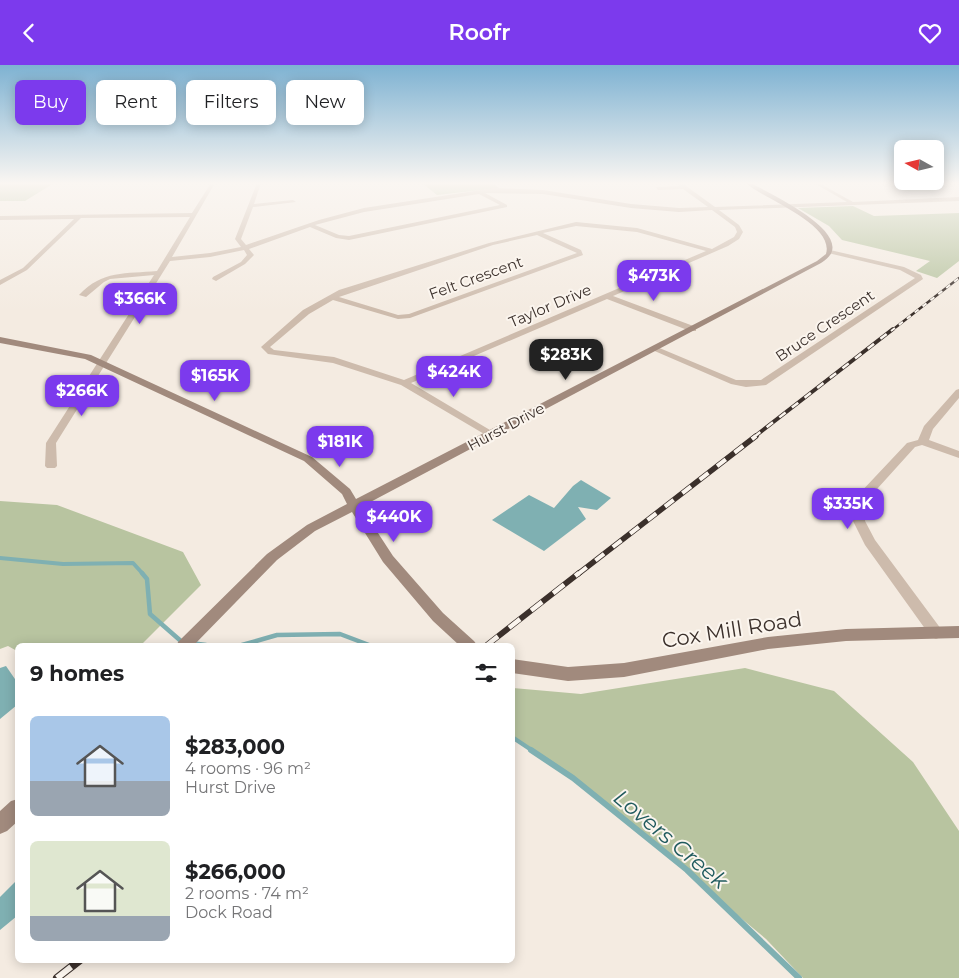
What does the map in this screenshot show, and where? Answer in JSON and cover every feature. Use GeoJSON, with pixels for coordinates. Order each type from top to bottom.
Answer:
{"type":"FeatureCollection","features":[{"type":"Feature","properties":{"kind":"street"},"geometry":{"type":"LineString","coordinates":[[0,283],[25,269],[70,226]]}},
{"type":"Feature","properties":{"kind":"street"},"geometry":{"type":"LineString","coordinates":[[51,466],[50,443],[188,226]]}},
{"type":"Feature","properties":{"kind":"street"},"geometry":{"type":"LineString","coordinates":[[216,279],[250,257],[251,253],[239,241],[238,237],[243,226]]}},
{"type":"Feature","properties":{"kind":"street"},"geometry":{"type":"LineString","coordinates":[[168,259],[210,255],[245,247],[308,226]]}},
{"type":"Feature","properties":{"kind":"street"},"geometry":{"type":"LineString","coordinates":[[311,226],[338,237],[349,238],[409,226]]}},
{"type":"Feature","properties":{"kind":"street"},"geometry":{"type":"LineString","coordinates":[[491,435],[404,383],[346,363],[266,350],[264,347],[300,316],[332,297],[358,286],[491,244],[576,226]]}},
{"type":"Feature","properties":{"kind":"street"},"geometry":{"type":"LineString","coordinates":[[597,226],[647,232],[712,251]]}},
{"type":"Feature","properties":{"kind":"street","name":"Taylor Drive"},"geometry":{"type":"LineString","coordinates":[[404,383],[734,241],[740,232],[735,226]]}},
{"type":"Feature","properties":{"kind":"street"},"geometry":{"type":"LineString","coordinates":[[816,226],[824,231],[830,239],[830,252]]}},
{"type":"Feature","properties":{"kind":"street","name":"Felt Crescent"},"geometry":{"type":"LineString","coordinates":[[332,297],[398,317],[410,316],[581,254],[579,251],[538,233]]}},
{"type":"Feature","properties":{"kind":"street","name":"Hurst Drive"},"geometry":{"type":"LineString","coordinates":[[186,643],[272,557],[311,529],[819,262],[830,252]]}},
{"type":"Feature","properties":{"kind":"street","name":"Bruce Crescent"},"geometry":{"type":"LineString","coordinates":[[654,349],[734,382],[746,384],[763,383],[919,279],[919,276],[907,270],[830,252]]}},
{"type":"Feature","properties":{"kind":"street"},"geometry":{"type":"LineString","coordinates":[[83,295],[101,280],[109,277],[159,273]]}},
{"type":"Feature","properties":{"kind":"street"},"geometry":{"type":"LineString","coordinates":[[606,297],[693,329]]}},
{"type":"Feature","properties":{"kind":"street"},"geometry":{"type":"LineString","coordinates":[[0,340],[88,357],[100,365],[308,459],[346,492],[388,559],[438,617],[467,643]]}},
{"type":"Feature","properties":{"kind":"street"},"geometry":{"type":"LineString","coordinates":[[923,442],[928,428],[959,392]]}},
{"type":"Feature","properties":{"kind":"street"},"geometry":{"type":"LineString","coordinates":[[936,633],[870,542],[859,521],[862,498],[911,445],[923,442],[959,455]]}},
{"type":"Feature","properties":{"kind":"street","name":"Cox Mill Road"},"geometry":{"type":"LineString","coordinates":[[515,666],[568,674],[624,670],[768,643],[846,635],[959,632]]}},
{"type":"Feature","properties":{"kind":"street"},"geometry":{"type":"LineString","coordinates":[[0,825],[15,811]]}},
{"type":"Feature","properties":{"kind":"green space"},"geometry":{"type":"Polygon","coordinates":[[[829,226],[959,226],[959,261],[937,278],[916,271],[930,261],[842,240],[829,226]]]}},
{"type":"Feature","properties":{"kind":"green space"},"geometry":{"type":"Polygon","coordinates":[[[0,501],[57,505],[183,552],[201,585],[143,643],[15,643],[15,650],[8,646],[0,649],[0,501]]]}},
{"type":"Feature","properties":{"kind":"green space"},"geometry":{"type":"Polygon","coordinates":[[[745,668],[834,691],[913,762],[959,831],[959,978],[803,978],[766,939],[573,778],[515,739],[515,688],[581,694],[745,668]]]}},
{"type":"Feature","properties":{"kind":"water"},"geometry":{"type":"Polygon","coordinates":[[[581,480],[611,498],[597,510],[578,507],[586,519],[544,551],[492,520],[529,495],[554,508],[573,486],[581,480]]]}},
{"type":"Feature","properties":{"kind":"water"},"geometry":{"type":"Polygon","coordinates":[[[6,666],[15,679],[15,707],[0,719],[0,668],[6,666]]]}},
{"type":"Feature","properties":{"kind":"water"},"geometry":{"type":"Polygon","coordinates":[[[15,882],[15,918],[0,930],[0,897],[15,882]]]}},
{"type":"Feature","properties":{"kind":"waterway","name":"Lovers Creek"},"geometry":{"type":"LineString","coordinates":[[0,558],[63,564],[133,563],[143,574]]}},
{"type":"Feature","properties":{"kind":"waterway","name":"Lovers Creek"},"geometry":{"type":"LineString","coordinates":[[142,573],[147,579],[150,614],[182,642]]}},
{"type":"Feature","properties":{"kind":"waterway","name":"Lovers Creek"},"geometry":{"type":"LineString","coordinates":[[249,643],[277,635],[340,634],[364,643]]}},
{"type":"Feature","properties":{"kind":"waterway","name":"Lovers Creek"},"geometry":{"type":"LineString","coordinates":[[515,739],[533,751]]}},
{"type":"Feature","properties":{"kind":"waterway","name":"Lovers Creek"},"geometry":{"type":"LineString","coordinates":[[531,750],[573,778],[687,870],[799,978]]}},
{"type":"Feature","properties":{"kind":"railway"},"geometry":{"type":"LineString","coordinates":[[891,331],[959,278]]}},
{"type":"Feature","properties":{"kind":"railway"},"geometry":{"type":"LineString","coordinates":[[754,437],[893,329]]}},
{"type":"Feature","properties":{"kind":"railway"},"geometry":{"type":"LineString","coordinates":[[578,574],[756,436]]}},
{"type":"Feature","properties":{"kind":"railway"},"geometry":{"type":"LineString","coordinates":[[490,643],[579,573]]}},
{"type":"Feature","properties":{"kind":"railway"},"geometry":{"type":"LineString","coordinates":[[57,978],[76,963]]}}]}
